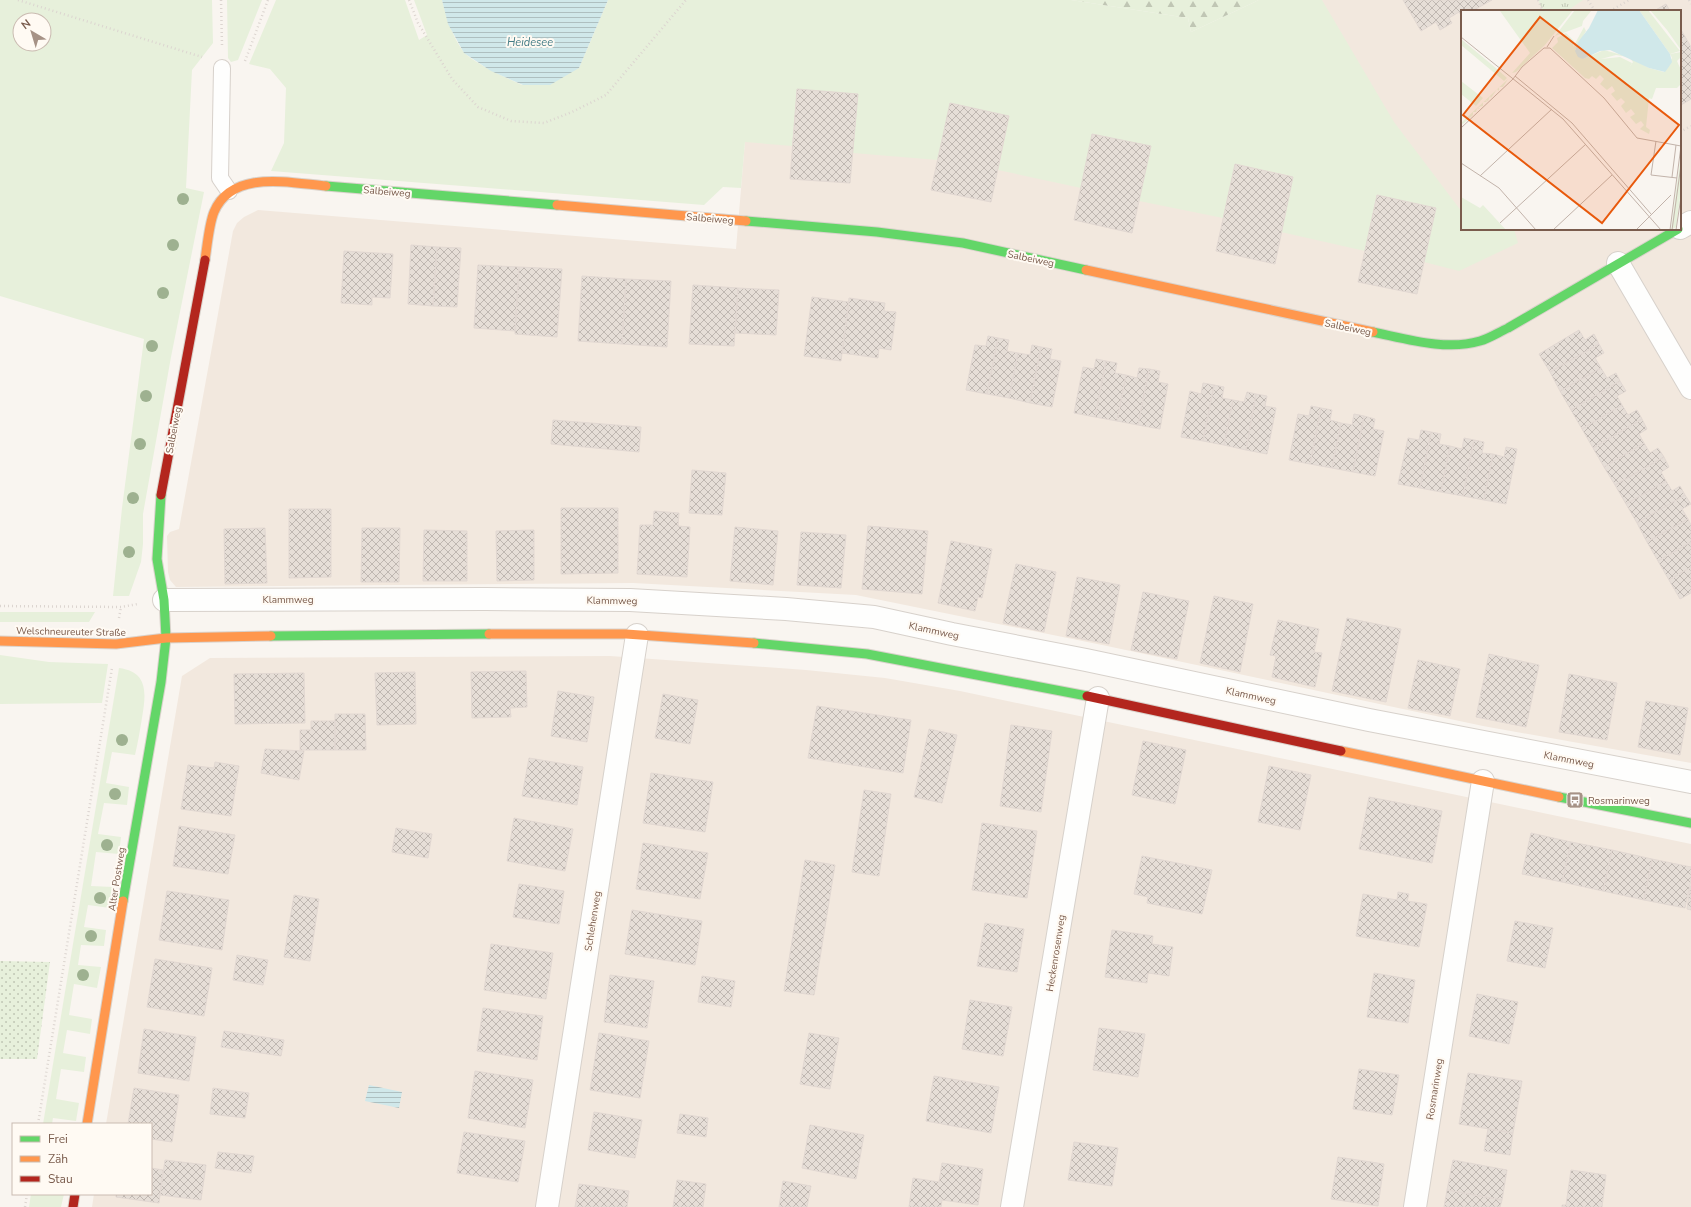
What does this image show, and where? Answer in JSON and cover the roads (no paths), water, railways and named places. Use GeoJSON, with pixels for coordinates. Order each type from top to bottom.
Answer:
{"type":"FeatureCollection","features":[{"type":"Feature","properties":{"kind":"main road","name":"Salbeiweg"},"geometry":{"type":"LineString","coordinates":[[166,638],[164,600],[157,559],[161,492],[214,212],[221,199],[229,191],[254,182],[277,182],[877,232],[963,243],[1425,343],[1456,344],[1480,341],[1508,328],[1676,230]]}},
{"type":"Feature","properties":{"kind":"main road"},"geometry":{"type":"LineString","coordinates":[[166,638],[391,634],[637,635],[780,645],[867,654],[1098,698],[1483,781],[1691,823]]}},
{"type":"Feature","properties":{"kind":"main road","name":"Welschneureuter Straße"},"geometry":{"type":"LineString","coordinates":[[0,641],[116,644],[166,638]]}},
{"type":"Feature","properties":{"kind":"main road","name":"Alter Postweg"},"geometry":{"type":"LineString","coordinates":[[87,1123],[144,772],[161,682],[166,638]]}},
{"type":"Feature","properties":{"kind":"main road"},"geometry":{"type":"LineString","coordinates":[[73,1207],[75,1195]]}},
{"type":"Feature","properties":{"kind":"street","name":"Salbeiweg"},"geometry":{"type":"LineString","coordinates":[[1681,227],[1691,222]]}},
{"type":"Feature","properties":{"kind":"street"},"geometry":{"type":"LineString","coordinates":[[1618,263],[1691,388]]}},
{"type":"Feature","properties":{"kind":"street","name":"Klammweg"},"geometry":{"type":"LineString","coordinates":[[164,600],[622,600],[786,609],[874,617],[1377,722],[1691,782]]}},
{"type":"Feature","properties":{"kind":"street","name":"Schlehenweg"},"geometry":{"type":"LineString","coordinates":[[547,1207],[637,635]]}},
{"type":"Feature","properties":{"kind":"street","name":"Heckenrosenweg"},"geometry":{"type":"LineString","coordinates":[[1012,1207],[1098,698]]}},
{"type":"Feature","properties":{"kind":"street","name":"Rosmarinweg"},"geometry":{"type":"LineString","coordinates":[[1415,1207],[1483,781]]}},
{"type":"Feature","properties":{"kind":"lane"},"geometry":{"type":"LineString","coordinates":[[222,63],[220,178],[229,191]]}},
{"type":"Feature","properties":{"kind":"water","name":"Heidesee"},"geometry":{"type":"Polygon","coordinates":[[[442,0],[608,0],[579,68],[550,85],[523,85],[491,71],[464,53],[448,24],[442,0]]]}},
{"type":"Feature","properties":{"kind":"water"},"geometry":{"type":"Polygon","coordinates":[[[369,1085],[402,1092],[399,1108],[365,1101],[369,1085]]]}},
{"type":"Feature","properties":{"kind":"place","name":"Rosmarinweg"},"geometry":{"type":"Point","coordinates":[1575,800]}}]}
